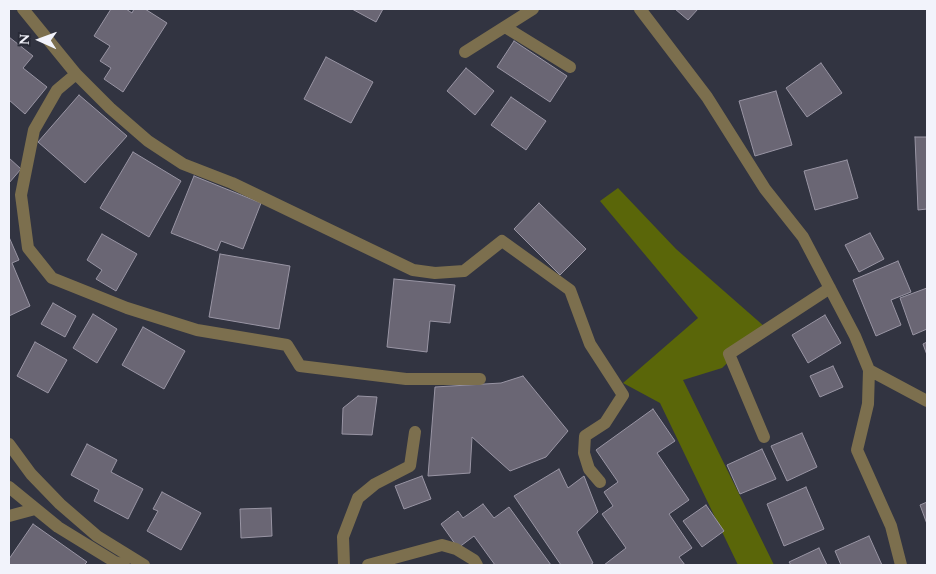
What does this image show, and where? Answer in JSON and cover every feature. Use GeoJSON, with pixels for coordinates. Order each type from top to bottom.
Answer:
{"type":"FeatureCollection","features":[{"type":"Feature","properties":{"kind":"street"},"geometry":{"type":"LineString","coordinates":[[23,9],[76,74],[148,141],[183,164],[232,183],[413,270],[435,273],[464,271],[502,241],[570,290],[590,344],[623,395],[605,423],[585,436],[584,453],[589,469],[600,482]]}},
{"type":"Feature","properties":{"kind":"street"},"geometry":{"type":"LineString","coordinates":[[465,52],[532,9]]}},
{"type":"Feature","properties":{"kind":"street"},"geometry":{"type":"LineString","coordinates":[[640,9],[707,96],[765,190],[803,237],[855,336],[869,370],[868,404],[857,450],[891,526],[901,565]]}},
{"type":"Feature","properties":{"kind":"street"},"geometry":{"type":"LineString","coordinates":[[505,27],[570,67]]}},
{"type":"Feature","properties":{"kind":"street"},"geometry":{"type":"LineString","coordinates":[[76,74],[57,90],[34,130],[21,195],[28,248],[52,278],[127,308],[197,330],[286,344],[300,366],[406,379],[480,379]]}},
{"type":"Feature","properties":{"kind":"street"},"geometry":{"type":"LineString","coordinates":[[764,437],[729,354],[830,288]]}},
{"type":"Feature","properties":{"kind":"street"},"geometry":{"type":"LineString","coordinates":[[869,370],[927,401]]}},
{"type":"Feature","properties":{"kind":"street"},"geometry":{"type":"LineString","coordinates":[[344,565],[343,537],[358,498],[375,484],[410,466],[415,432]]}},
{"type":"Feature","properties":{"kind":"street"},"geometry":{"type":"LineString","coordinates":[[9,444],[31,474],[60,504],[97,536],[144,565]]}},
{"type":"Feature","properties":{"kind":"street"},"geometry":{"type":"LineString","coordinates":[[9,487],[58,527],[114,562],[124,565]]}},
{"type":"Feature","properties":{"kind":"street"},"geometry":{"type":"LineString","coordinates":[[9,516],[35,509]]}},
{"type":"Feature","properties":{"kind":"street"},"geometry":{"type":"LineString","coordinates":[[368,565],[442,545],[456,549],[474,560],[477,565]]}},
{"type":"Feature","properties":{"kind":"green space"},"geometry":{"type":"Polygon","coordinates":[[[618,188],[676,249],[765,327],[722,368],[683,380],[774,565],[738,565],[660,403],[623,383],[698,318],[600,201],[618,188]]]}},
{"type":"Feature","properties":{"kind":"building"},"geometry":{"type":"Polygon","coordinates":[[[111,9],[126,9],[132,13],[134,9],[145,9],[167,23],[123,92],[104,79],[111,68],[100,61],[110,46],[94,36],[111,9]]]}},
{"type":"Feature","properties":{"kind":"building"},"geometry":{"type":"Polygon","coordinates":[[[352,9],[383,9],[376,22],[352,9]]]}},
{"type":"Feature","properties":{"kind":"building"},"geometry":{"type":"Polygon","coordinates":[[[675,9],[698,9],[688,20],[675,9]]]}},
{"type":"Feature","properties":{"kind":"building"},"geometry":{"type":"Polygon","coordinates":[[[9,37],[33,56],[23,68],[47,87],[25,114],[9,100],[9,37]]]}},
{"type":"Feature","properties":{"kind":"building"},"geometry":{"type":"Polygon","coordinates":[[[514,41],[567,76],[550,102],[497,67],[514,41]]]}},
{"type":"Feature","properties":{"kind":"building"},"geometry":{"type":"Polygon","coordinates":[[[326,57],[373,82],[351,123],[304,99],[326,57]]]}},
{"type":"Feature","properties":{"kind":"building"},"geometry":{"type":"Polygon","coordinates":[[[821,63],[842,93],[807,117],[786,88],[821,63]]]}},
{"type":"Feature","properties":{"kind":"building"},"geometry":{"type":"Polygon","coordinates":[[[466,68],[494,91],[475,115],[447,91],[466,68]]]}},
{"type":"Feature","properties":{"kind":"building"},"geometry":{"type":"Polygon","coordinates":[[[776,91],[792,145],[755,156],[739,101],[776,91]]]}},
{"type":"Feature","properties":{"kind":"building"},"geometry":{"type":"Polygon","coordinates":[[[79,95],[127,136],[85,183],[38,142],[79,95]]]}},
{"type":"Feature","properties":{"kind":"building"},"geometry":{"type":"Polygon","coordinates":[[[511,97],[546,121],[526,150],[491,125],[511,97]]]}},
{"type":"Feature","properties":{"kind":"building"},"geometry":{"type":"Polygon","coordinates":[[[915,137],[927,137],[927,209],[918,210],[915,137]]]}},
{"type":"Feature","properties":{"kind":"building"},"geometry":{"type":"Polygon","coordinates":[[[133,152],[181,181],[149,237],[100,208],[133,152]]]}},
{"type":"Feature","properties":{"kind":"building"},"geometry":{"type":"Polygon","coordinates":[[[9,158],[21,169],[9,183],[9,158]]]}},
{"type":"Feature","properties":{"kind":"building"},"geometry":{"type":"Polygon","coordinates":[[[847,160],[858,198],[815,210],[804,171],[847,160]]]}},
{"type":"Feature","properties":{"kind":"building"},"geometry":{"type":"Polygon","coordinates":[[[194,176],[261,203],[243,249],[221,241],[217,251],[171,233],[194,176]]]}},
{"type":"Feature","properties":{"kind":"building"},"geometry":{"type":"Polygon","coordinates":[[[539,203],[586,249],[560,275],[514,229],[539,203]]]}},
{"type":"Feature","properties":{"kind":"building"},"geometry":{"type":"Polygon","coordinates":[[[870,233],[884,259],[859,272],[845,245],[870,233]]]}},
{"type":"Feature","properties":{"kind":"building"},"geometry":{"type":"Polygon","coordinates":[[[102,234],[137,254],[116,291],[96,279],[102,270],[87,260],[102,234]]]}},
{"type":"Feature","properties":{"kind":"building"},"geometry":{"type":"Polygon","coordinates":[[[9,237],[19,260],[12,263],[30,306],[9,316],[9,237]]]}},
{"type":"Feature","properties":{"kind":"building"},"geometry":{"type":"Polygon","coordinates":[[[220,254],[290,266],[279,329],[209,317],[220,254]]]}},
{"type":"Feature","properties":{"kind":"building"},"geometry":{"type":"Polygon","coordinates":[[[898,261],[911,292],[891,300],[901,325],[876,336],[853,280],[898,261]]]}},
{"type":"Feature","properties":{"kind":"building"},"geometry":{"type":"Polygon","coordinates":[[[394,279],[455,285],[450,323],[430,321],[427,352],[387,347],[394,279]]]}},
{"type":"Feature","properties":{"kind":"building"},"geometry":{"type":"Polygon","coordinates":[[[927,288],[927,329],[913,335],[900,298],[927,288]]]}},
{"type":"Feature","properties":{"kind":"building"},"geometry":{"type":"Polygon","coordinates":[[[53,303],[76,316],[65,337],[41,324],[53,303]]]}},
{"type":"Feature","properties":{"kind":"building"},"geometry":{"type":"Polygon","coordinates":[[[93,314],[117,329],[97,363],[73,348],[93,314]]]}},
{"type":"Feature","properties":{"kind":"building"},"geometry":{"type":"Polygon","coordinates":[[[825,315],[841,343],[808,363],[792,335],[825,315]]]}},
{"type":"Feature","properties":{"kind":"building"},"geometry":{"type":"Polygon","coordinates":[[[143,327],[185,351],[164,389],[122,365],[143,327]]]}},
{"type":"Feature","properties":{"kind":"building"},"geometry":{"type":"Polygon","coordinates":[[[35,342],[67,360],[48,393],[17,376],[35,342]]]}},
{"type":"Feature","properties":{"kind":"building"},"geometry":{"type":"Polygon","coordinates":[[[927,342],[927,355],[923,344],[927,342]]]}},
{"type":"Feature","properties":{"kind":"building"},"geometry":{"type":"Polygon","coordinates":[[[833,366],[843,387],[820,397],[810,376],[833,366]]]}},
{"type":"Feature","properties":{"kind":"building"},"geometry":{"type":"Polygon","coordinates":[[[523,376],[568,431],[546,457],[510,471],[472,437],[470,473],[428,476],[435,387],[501,383],[523,376]]]}},
{"type":"Feature","properties":{"kind":"building"},"geometry":{"type":"Polygon","coordinates":[[[358,396],[377,397],[372,435],[342,434],[343,408],[358,396]]]}},
{"type":"Feature","properties":{"kind":"building"},"geometry":{"type":"Polygon","coordinates":[[[653,409],[675,441],[657,453],[689,500],[669,514],[692,548],[679,557],[685,565],[604,565],[626,548],[602,514],[613,506],[604,492],[618,482],[596,450],[653,409]]]}},
{"type":"Feature","properties":{"kind":"building"},"geometry":{"type":"Polygon","coordinates":[[[802,433],[817,467],[787,481],[771,446],[802,433]]]}},
{"type":"Feature","properties":{"kind":"building"},"geometry":{"type":"Polygon","coordinates":[[[87,444],[117,460],[111,472],[143,489],[128,519],[94,501],[99,490],[71,475],[87,444]]]}},
{"type":"Feature","properties":{"kind":"building"},"geometry":{"type":"Polygon","coordinates":[[[762,449],[776,479],[740,494],[727,465],[762,449]]]}},
{"type":"Feature","properties":{"kind":"building"},"geometry":{"type":"Polygon","coordinates":[[[559,469],[568,488],[584,476],[598,512],[577,532],[593,563],[590,565],[561,565],[514,496],[559,469]]]}},
{"type":"Feature","properties":{"kind":"building"},"geometry":{"type":"Polygon","coordinates":[[[422,476],[431,499],[404,509],[395,486],[422,476]]]}},
{"type":"Feature","properties":{"kind":"building"},"geometry":{"type":"Polygon","coordinates":[[[806,487],[824,529],[784,546],[767,504],[806,487]]]}},
{"type":"Feature","properties":{"kind":"building"},"geometry":{"type":"Polygon","coordinates":[[[162,492],[201,513],[181,550],[147,531],[158,511],[153,509],[162,492]]]}},
{"type":"Feature","properties":{"kind":"building"},"geometry":{"type":"Polygon","coordinates":[[[927,502],[927,524],[920,505],[927,502]]]}},
{"type":"Feature","properties":{"kind":"building"},"geometry":{"type":"Polygon","coordinates":[[[483,504],[494,518],[509,507],[551,565],[495,565],[474,536],[458,548],[441,524],[458,511],[463,518],[483,504]]]}},
{"type":"Feature","properties":{"kind":"building"},"geometry":{"type":"Polygon","coordinates":[[[706,505],[724,531],[702,547],[683,521],[706,505]]]}},
{"type":"Feature","properties":{"kind":"building"},"geometry":{"type":"Polygon","coordinates":[[[271,508],[272,536],[241,538],[240,509],[271,508]]]}},
{"type":"Feature","properties":{"kind":"building"},"geometry":{"type":"Polygon","coordinates":[[[33,524],[87,562],[84,565],[9,565],[9,559],[33,524]]]}},
{"type":"Feature","properties":{"kind":"building"},"geometry":{"type":"Polygon","coordinates":[[[869,536],[882,565],[841,565],[835,551],[869,536]]]}},
{"type":"Feature","properties":{"kind":"building"},"geometry":{"type":"Polygon","coordinates":[[[819,548],[827,565],[791,565],[789,562],[819,548]]]}}]}
